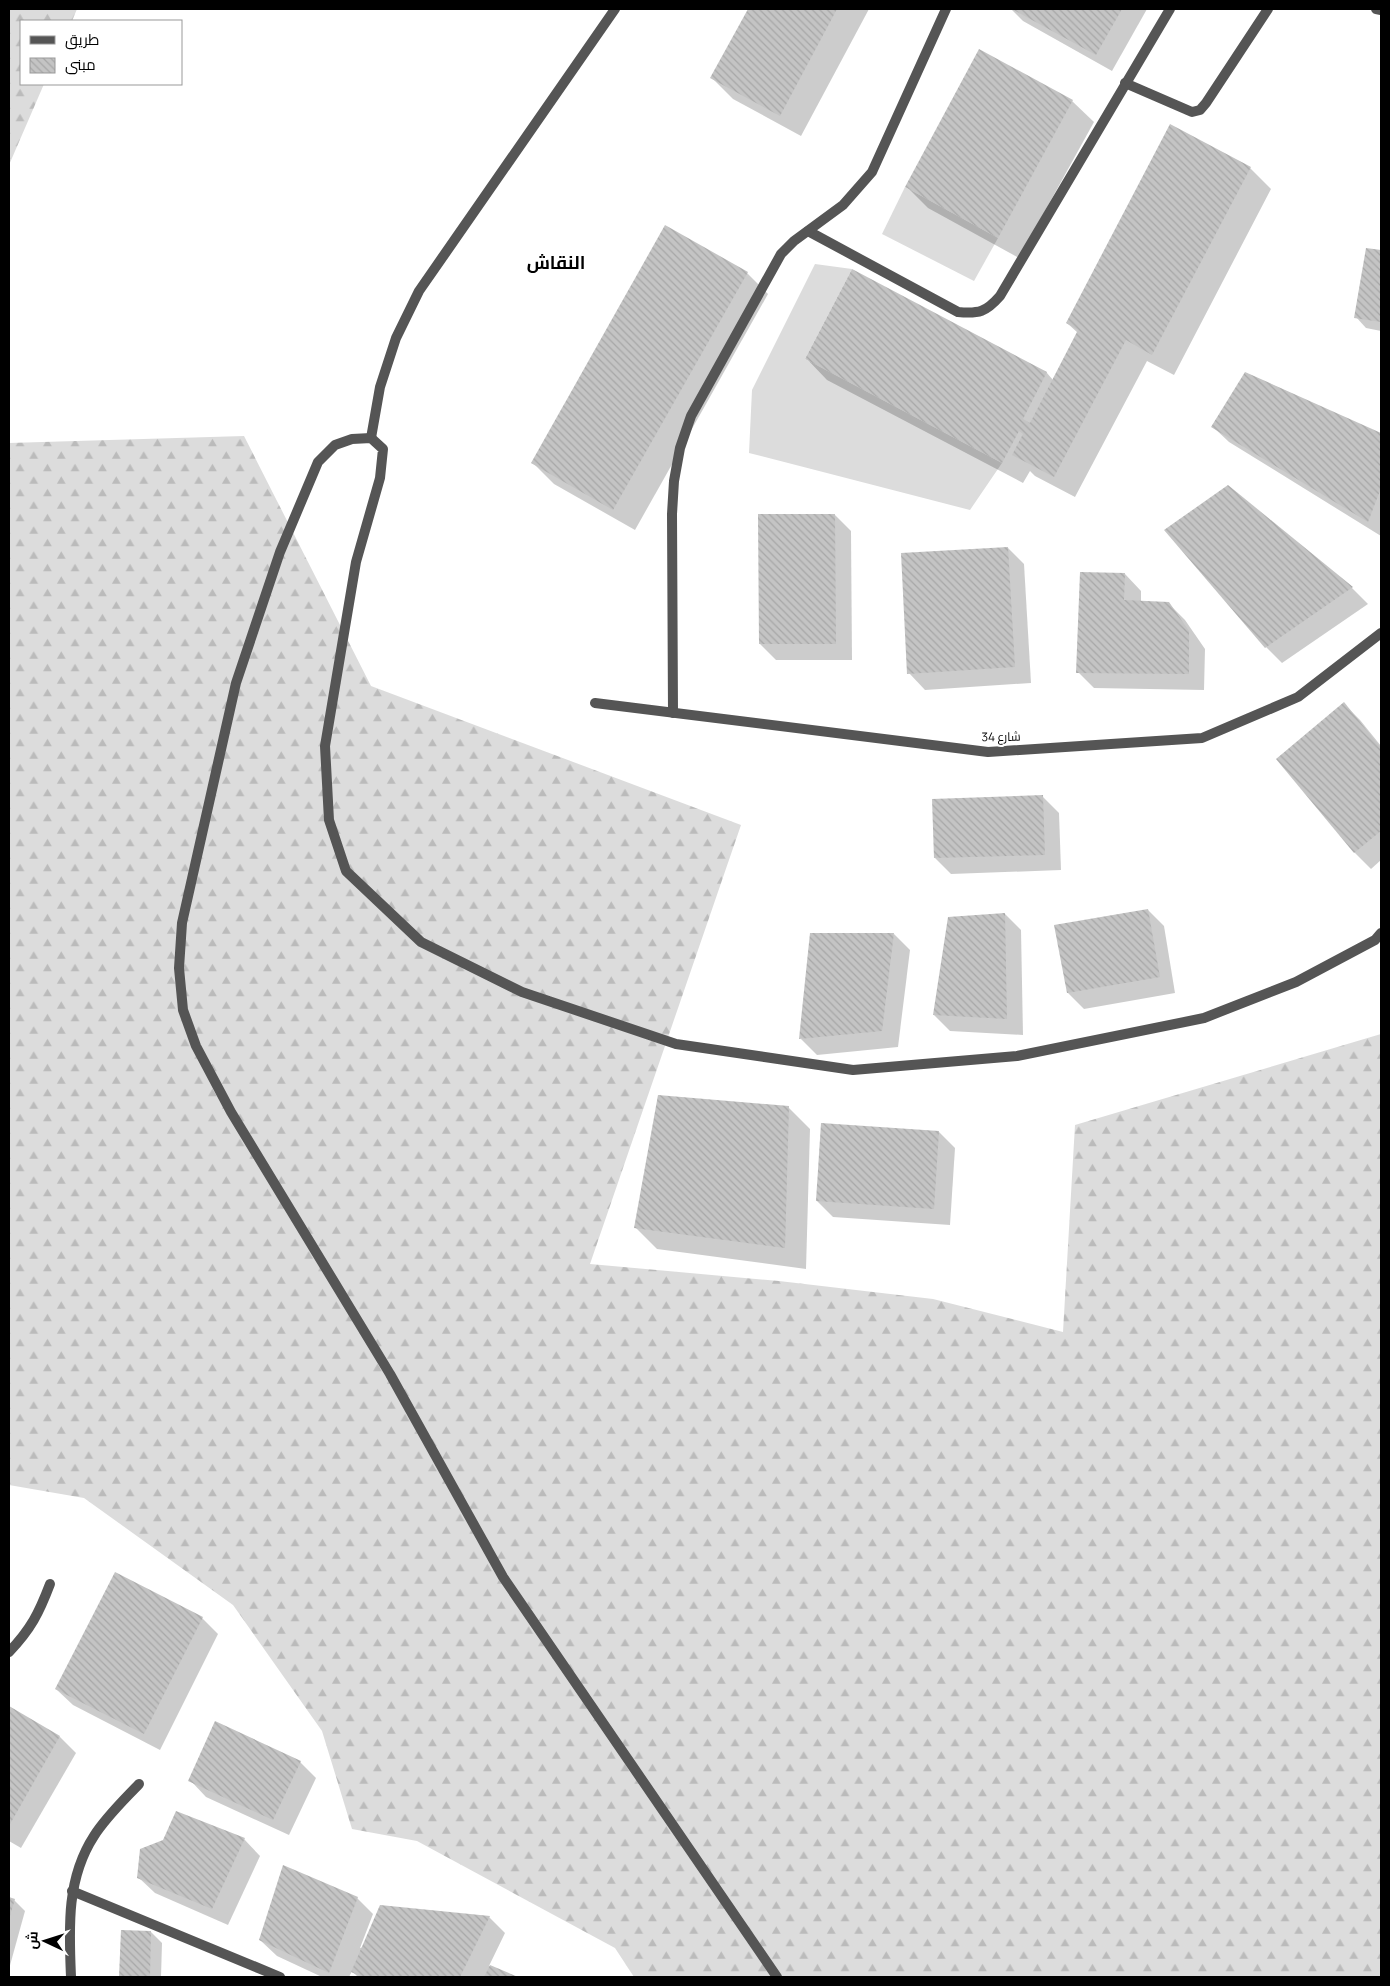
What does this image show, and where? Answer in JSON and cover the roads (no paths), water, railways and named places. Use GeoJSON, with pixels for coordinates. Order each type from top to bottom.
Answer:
{"type":"FeatureCollection","features":[{"type":"Feature","properties":{"kind":"street"},"geometry":{"type":"LineString","coordinates":[[371,438],[380,387],[396,338],[419,291],[616,9]]}},
{"type":"Feature","properties":{"kind":"street"},"geometry":{"type":"LineString","coordinates":[[673,713],[672,514],[674,481],[680,448],[691,416],[781,254],[794,241],[844,205],[872,172],[946,9]]}},
{"type":"Feature","properties":{"kind":"street"},"geometry":{"type":"LineString","coordinates":[[808,231],[958,312],[974,314],[989,308],[1000,296],[1170,9]]}},
{"type":"Feature","properties":{"kind":"street"},"geometry":{"type":"LineString","coordinates":[[1125,84],[1192,112],[1200,110],[1268,9]]}},
{"type":"Feature","properties":{"kind":"street"},"geometry":{"type":"LineString","coordinates":[[1376,9],[1381,10]]}},
{"type":"Feature","properties":{"kind":"street"},"geometry":{"type":"LineString","coordinates":[[777,1977],[503,1577],[390,1374],[231,1112],[196,1046],[183,1010],[179,968],[182,923],[236,682],[280,552],[318,462],[336,445],[352,439],[371,438],[382,449],[380,478],[356,562],[325,746],[329,820],[346,871],[421,942],[522,992],[676,1044],[853,1070],[1017,1056],[1204,1018],[1296,982],[1375,940],[1381,933]]}},
{"type":"Feature","properties":{"kind":"street","name":"شارع 34"},"geometry":{"type":"LineString","coordinates":[[595,703],[988,752],[1202,738],[1298,697],[1381,633]]}},
{"type":"Feature","properties":{"kind":"street"},"geometry":{"type":"LineString","coordinates":[[9,1652],[25,1635],[38,1615],[50,1584]]}},
{"type":"Feature","properties":{"kind":"street"},"geometry":{"type":"LineString","coordinates":[[71,1977],[69,1933],[72,1891],[80,1863],[94,1836],[139,1784]]}},
{"type":"Feature","properties":{"kind":"street"},"geometry":{"type":"LineString","coordinates":[[72,1891],[280,1977]]}},
{"type":"Feature","properties":{"kind":"district","name":"النقاش"},"geometry":{"type":"Point","coordinates":[556,263]}}]}
